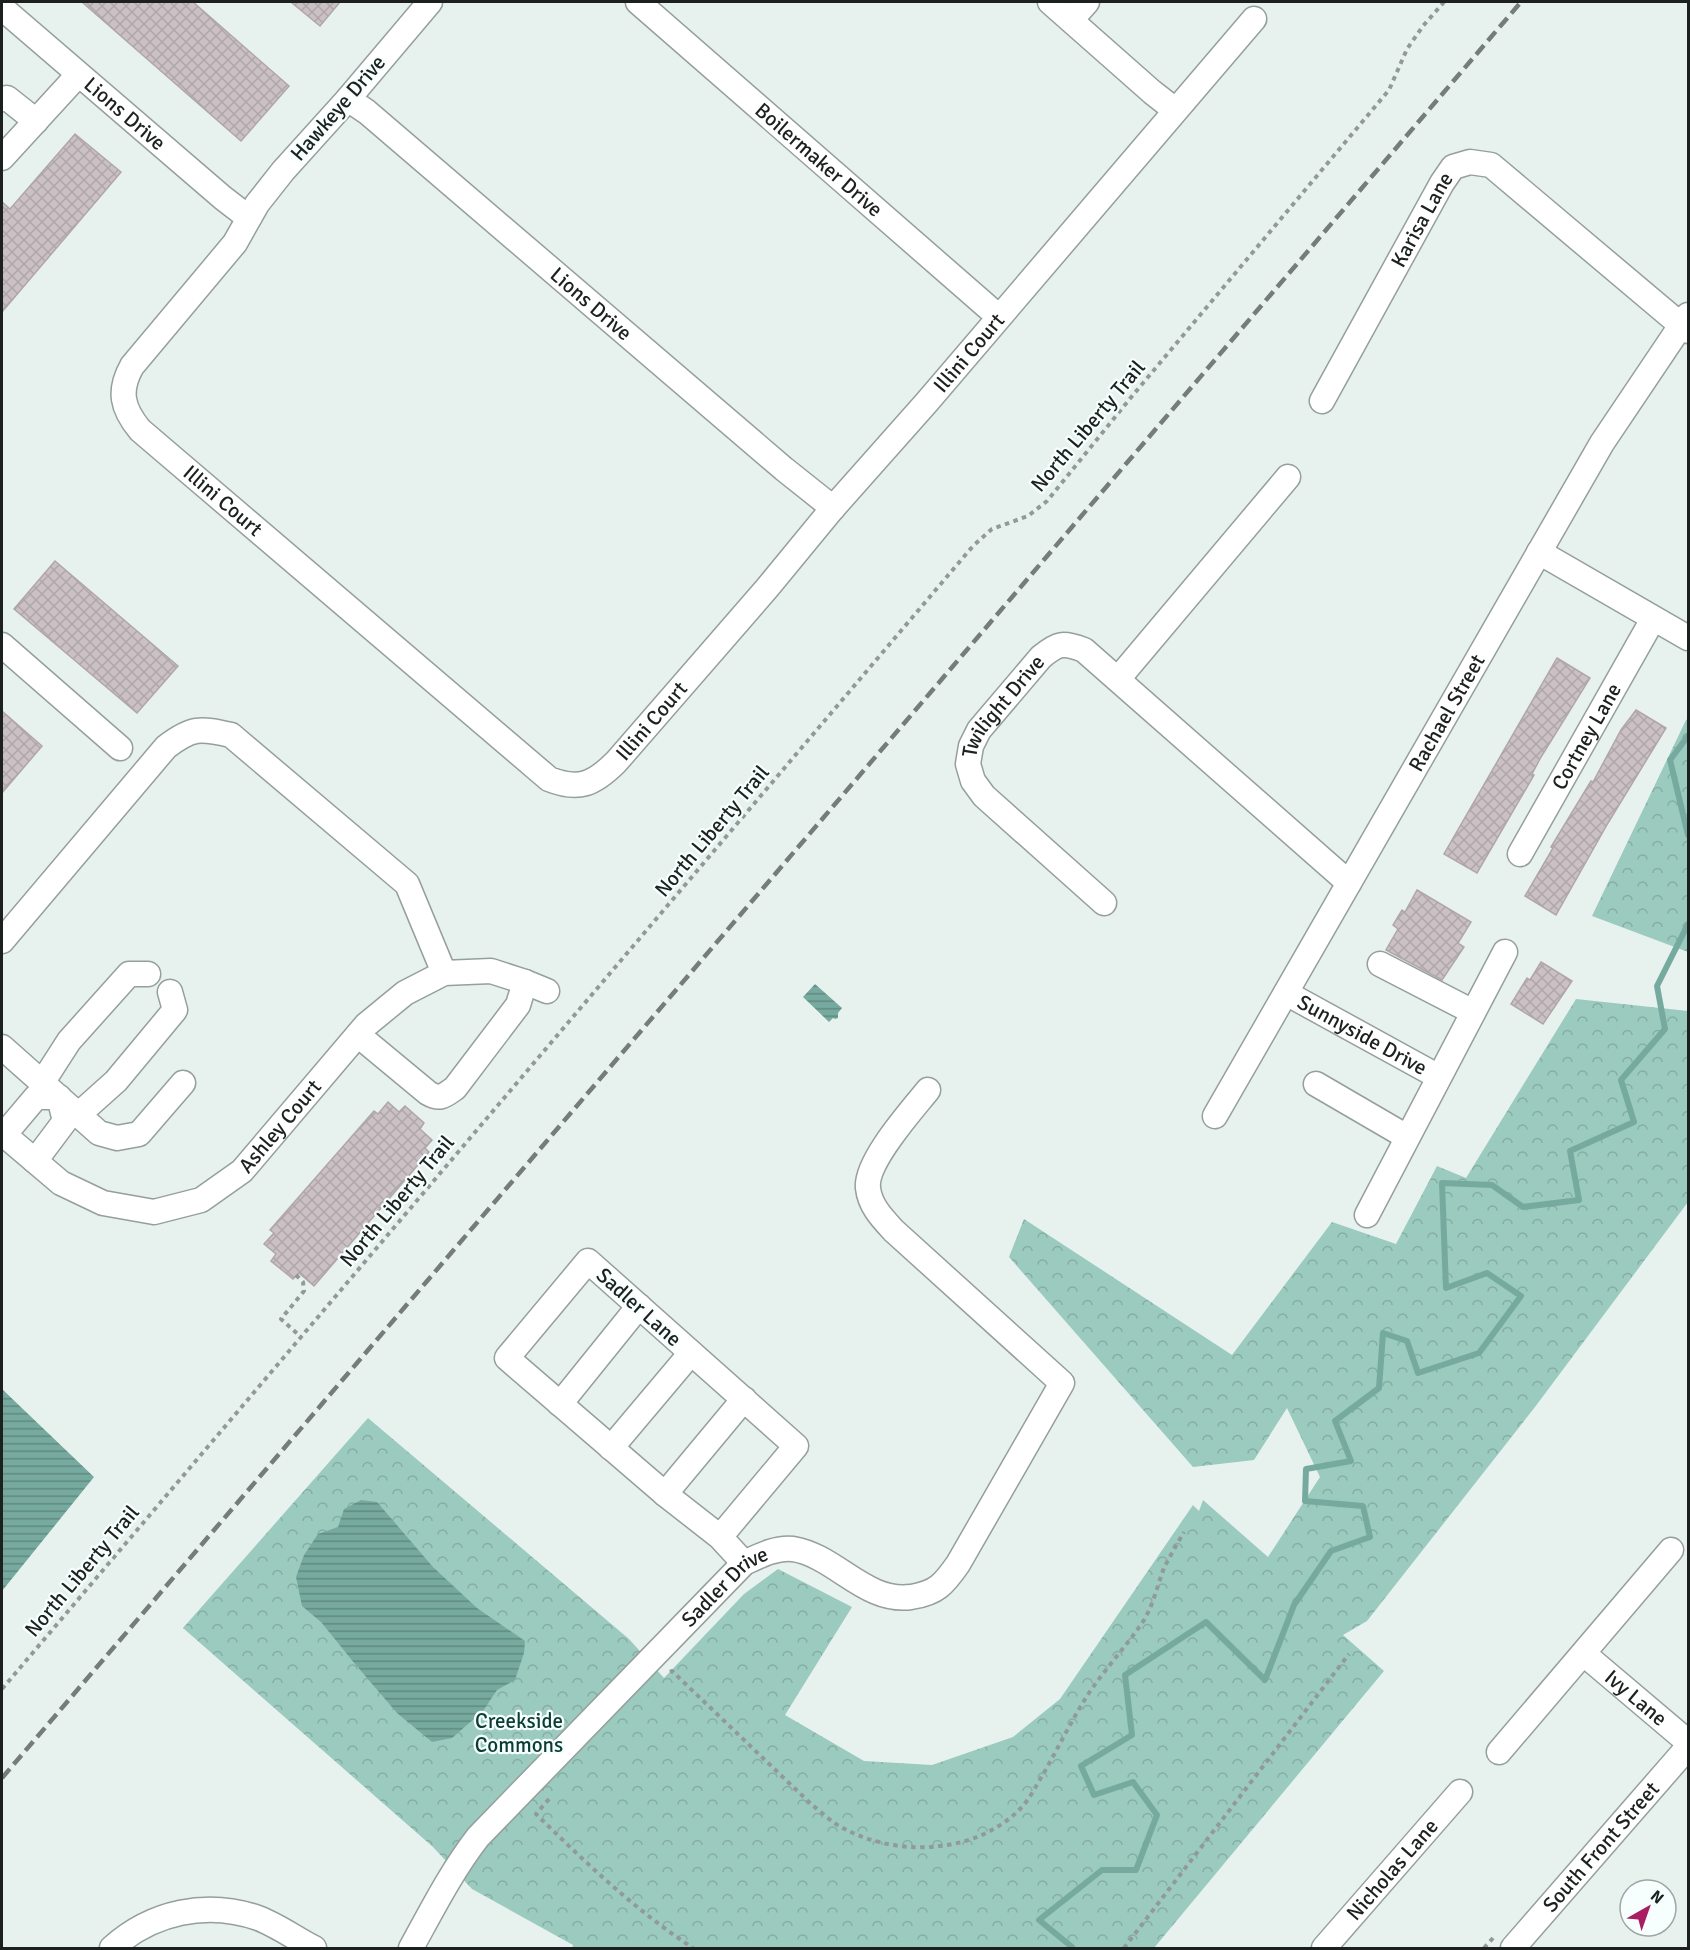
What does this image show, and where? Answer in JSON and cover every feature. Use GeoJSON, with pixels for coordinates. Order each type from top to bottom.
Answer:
{"type":"FeatureCollection","features":[{"type":"Feature","properties":{"kind":"street","name":"Hawkeye Drive"},"geometry":{"type":"LineString","coordinates":[[249,218],[282,171],[348,99],[430,2]]}},
{"type":"Feature","properties":{"kind":"street","name":"Boilermaker Drive"},"geometry":{"type":"LineString","coordinates":[[638,2],[999,317]]}},
{"type":"Feature","properties":{"kind":"street"},"geometry":{"type":"LineString","coordinates":[[1050,2],[1175,110]]}},
{"type":"Feature","properties":{"kind":"street"},"geometry":{"type":"LineString","coordinates":[[1071,20],[1087,2]]}},
{"type":"Feature","properties":{"kind":"street","name":"Lions Drive"},"geometry":{"type":"LineString","coordinates":[[2,8],[78,75],[249,218]]}},
{"type":"Feature","properties":{"kind":"street","name":"Illini Court"},"geometry":{"type":"LineString","coordinates":[[249,218],[235,243],[132,366],[124,381],[123,390],[130,417],[140,430],[549,779],[563,784],[582,785],[602,777],[616,762],[1254,19]]}},
{"type":"Feature","properties":{"kind":"street"},"geometry":{"type":"LineString","coordinates":[[2,159],[78,75]]}},
{"type":"Feature","properties":{"kind":"street"},"geometry":{"type":"LineString","coordinates":[[2,99],[8,98],[36,121]]}},
{"type":"Feature","properties":{"kind":"street","name":"Lions Drive"},"geometry":{"type":"LineString","coordinates":[[348,99],[367,112],[784,469],[833,508]]}},
{"type":"Feature","properties":{"kind":"street","name":"Karisa Lane"},"geometry":{"type":"LineString","coordinates":[[1322,401],[1442,183],[1454,166],[1470,162],[1491,165],[1686,324]]}},
{"type":"Feature","properties":{"kind":"street","name":"Rachael Street"},"geometry":{"type":"LineString","coordinates":[[1215,1116],[1602,442],[1686,324]]}},
{"type":"Feature","properties":{"kind":"street"},"geometry":{"type":"LineString","coordinates":[[1118,679],[1288,477]]}},
{"type":"Feature","properties":{"kind":"street"},"geometry":{"type":"LineString","coordinates":[[1539,552],[1689,638]]}},
{"type":"Feature","properties":{"kind":"street","name":"Cortney Lane"},"geometry":{"type":"LineString","coordinates":[[1520,854],[1653,619]]}},
{"type":"Feature","properties":{"kind":"street","name":"Twilight Drive"},"geometry":{"type":"LineString","coordinates":[[1104,903],[984,796],[973,782],[968,764],[971,746],[979,730],[1041,657],[1053,647],[1067,643],[1084,650],[1349,883]]}},
{"type":"Feature","properties":{"kind":"street"},"geometry":{"type":"LineString","coordinates":[[2,645],[120,748]]}},
{"type":"Feature","properties":{"kind":"street"},"geometry":{"type":"LineString","coordinates":[[2,941],[166,747],[185,733],[207,730],[231,735],[407,884],[444,973]]}},
{"type":"Feature","properties":{"kind":"street","name":"Sunnyside Drive"},"geometry":{"type":"LineString","coordinates":[[1366,1215],[1505,952]]}},
{"type":"Feature","properties":{"kind":"street"},"geometry":{"type":"LineString","coordinates":[[1380,964],[1473,1012]]}},
{"type":"Feature","properties":{"kind":"street","name":"Ashley Court"},"geometry":{"type":"LineString","coordinates":[[3,1134],[61,1183],[103,1203],[153,1212],[201,1200],[242,1171],[366,1025],[405,993],[444,973],[491,971],[536,986],[518,1005],[454,1088],[445,1095],[436,1097],[428,1093],[358,1035]]}},
{"type":"Feature","properties":{"kind":"street"},"geometry":{"type":"LineString","coordinates":[[3,1134],[36,1097],[50,1090],[69,1041],[129,974],[148,974]]}},
{"type":"Feature","properties":{"kind":"street"},"geometry":{"type":"LineString","coordinates":[[78,1114],[116,1081],[176,1010],[170,992]]}},
{"type":"Feature","properties":{"kind":"street","name":"Sunnyside Drive"},"geometry":{"type":"LineString","coordinates":[[1286,993],[1439,1077]]}},
{"type":"Feature","properties":{"kind":"street"},"geometry":{"type":"LineString","coordinates":[[2,1047],[99,1132],[117,1138],[139,1134],[183,1083]]}},
{"type":"Feature","properties":{"kind":"street"},"geometry":{"type":"LineString","coordinates":[[1316,1084],[1407,1137]]}},
{"type":"Feature","properties":{"kind":"street"},"geometry":{"type":"LineString","coordinates":[[35,1161],[65,1121],[50,1090]]}},
{"type":"Feature","properties":{"kind":"street","name":"Sadler Drive"},"geometry":{"type":"LineString","coordinates":[[411,1948],[447,1881],[478,1838],[744,1563],[770,1552],[791,1549],[812,1554],[880,1595],[899,1599],[921,1596],[943,1585],[958,1564],[1062,1383],[894,1231],[871,1201],[867,1186],[870,1170],[893,1134],[928,1090]]}},
{"type":"Feature","properties":{"kind":"street","name":"Sadler Lane"},"geometry":{"type":"LineString","coordinates":[[720,1537],[796,1446],[588,1261],[507,1358],[665,1494],[720,1537],[744,1563]]}},
{"type":"Feature","properties":{"kind":"street"},"geometry":{"type":"LineString","coordinates":[[560,1404],[639,1306]]}},
{"type":"Feature","properties":{"kind":"street"},"geometry":{"type":"LineString","coordinates":[[611,1448],[692,1353]]}},
{"type":"Feature","properties":{"kind":"street"},"geometry":{"type":"LineString","coordinates":[[665,1494],[744,1399]]}},
{"type":"Feature","properties":{"kind":"street"},"geometry":{"type":"LineString","coordinates":[[1499,1752],[1671,1550]]}},
{"type":"Feature","properties":{"kind":"street","name":"Ivy Lane"},"geometry":{"type":"LineString","coordinates":[[1584,1654],[1689,1744]]}},
{"type":"Feature","properties":{"kind":"street","name":"South Front Street"},"geometry":{"type":"LineString","coordinates":[[1513,1948],[1689,1744]]}},
{"type":"Feature","properties":{"kind":"street","name":"Nicholas Lane"},"geometry":{"type":"LineString","coordinates":[[1324,1948],[1460,1792]]}},
{"type":"Feature","properties":{"kind":"street"},"geometry":{"type":"LineString","coordinates":[[112,1948],[136,1930],[158,1919],[185,1911],[209,1909],[237,1912],[260,1918],[314,1948]]}},
{"type":"Feature","properties":{"kind":"path","name":"North Liberty Trail"},"geometry":{"type":"LineString","coordinates":[[2,1689],[973,546],[992,529],[1028,516],[1047,501],[1132,395],[1389,90],[1407,49],[1444,2]]}},
{"type":"Feature","properties":{"kind":"path"},"geometry":{"type":"LineString","coordinates":[[296,1275],[303,1282],[304,1291],[281,1319],[301,1337]]}},
{"type":"Feature","properties":{"kind":"path"},"geometry":{"type":"LineString","coordinates":[[664,1679],[672,1671],[812,1804],[834,1822],[863,1836],[887,1844],[911,1847],[962,1842],[1001,1824],[1020,1809],[1032,1794],[1087,1695],[1144,1621],[1165,1566],[1184,1532]]}},
{"type":"Feature","properties":{"kind":"path"},"geometry":{"type":"LineString","coordinates":[[1124,1948],[1349,1654]]}},
{"type":"Feature","properties":{"kind":"path"},"geometry":{"type":"LineString","coordinates":[[550,1797],[536,1814],[584,1862],[662,1928],[693,1948]]}},
{"type":"Feature","properties":{"kind":"green space"},"geometry":{"type":"Polygon","coordinates":[[[1688,719],[1688,952],[1592,916],[1688,719]]]}},
{"type":"Feature","properties":{"kind":"green space","name":"Creekside Commons"},"geometry":{"type":"Polygon","coordinates":[[[1576,999],[1688,1011],[1688,1202],[1535,1407],[1367,1621],[1343,1635],[1384,1671],[1154,1948],[572,1948],[573,1945],[472,1889],[433,1847],[183,1628],[368,1418],[629,1639],[664,1678],[744,1594],[778,1569],[852,1607],[785,1715],[864,1761],[932,1765],[1013,1737],[1060,1699],[1193,1505],[1199,1511],[1203,1500],[1268,1557],[1320,1477],[1287,1408],[1254,1460],[1193,1467],[1009,1257],[1024,1219],[1232,1355],[1332,1222],[1396,1244],[1437,1166],[1466,1178],[1576,999]]]}},
{"type":"Feature","properties":{"kind":"shaded area"},"geometry":{"type":"Polygon","coordinates":[[[815,984],[842,1008],[838,1013],[838,1018],[833,1018],[829,1022],[803,997],[815,984]]]}},
{"type":"Feature","properties":{"kind":"shaded area"},"geometry":{"type":"Polygon","coordinates":[[[2,1389],[94,1477],[2,1591],[2,1389]]]}},
{"type":"Feature","properties":{"kind":"shaded area"},"geometry":{"type":"Polygon","coordinates":[[[361,1500],[377,1502],[433,1567],[477,1608],[525,1641],[524,1653],[515,1680],[497,1690],[483,1711],[452,1738],[432,1742],[397,1713],[321,1622],[302,1606],[296,1577],[304,1555],[318,1534],[338,1527],[344,1509],[361,1500]]]}},
{"type":"Feature","properties":{"kind":"building"},"geometry":{"type":"Polygon","coordinates":[[[82,2],[193,2],[289,86],[241,141],[82,2]]]}},
{"type":"Feature","properties":{"kind":"building"},"geometry":{"type":"Polygon","coordinates":[[[291,2],[340,2],[320,26],[291,2]]]}},
{"type":"Feature","properties":{"kind":"building"},"geometry":{"type":"Polygon","coordinates":[[[75,134],[121,172],[2,312],[2,202],[10,209],[75,134]]]}},
{"type":"Feature","properties":{"kind":"building"},"geometry":{"type":"Polygon","coordinates":[[[55,561],[178,666],[137,713],[14,609],[55,561]]]}},
{"type":"Feature","properties":{"kind":"building"},"geometry":{"type":"Polygon","coordinates":[[[1557,658],[1590,678],[1541,757],[1532,774],[1534,775],[1477,873],[1444,854],[1557,658]]]}},
{"type":"Feature","properties":{"kind":"building"},"geometry":{"type":"Polygon","coordinates":[[[1636,710],[1666,728],[1608,823],[1556,915],[1525,896],[1553,848],[1551,847],[1591,781],[1593,782],[1621,730],[1636,710]]]}},
{"type":"Feature","properties":{"kind":"building"},"geometry":{"type":"Polygon","coordinates":[[[2,711],[42,746],[2,793],[2,711]]]}},
{"type":"Feature","properties":{"kind":"building"},"geometry":{"type":"Polygon","coordinates":[[[1417,890],[1471,922],[1458,943],[1464,947],[1442,980],[1386,950],[1398,929],[1393,925],[1402,910],[1405,912],[1417,890]]]}},
{"type":"Feature","properties":{"kind":"building"},"geometry":{"type":"Polygon","coordinates":[[[1541,962],[1572,981],[1543,1024],[1511,1004],[1527,978],[1530,980],[1541,962]]]}},
{"type":"Feature","properties":{"kind":"building"},"geometry":{"type":"Polygon","coordinates":[[[388,1102],[399,1112],[405,1106],[424,1123],[420,1129],[432,1140],[425,1148],[429,1152],[314,1286],[299,1273],[293,1279],[271,1261],[276,1254],[264,1244],[274,1233],[270,1230],[374,1111],[378,1114],[388,1102]]]}},
{"type":"Feature","properties":{"kind":"waterway"},"geometry":{"type":"LineString","coordinates":[[1688,736],[1670,760],[1688,835]]}},
{"type":"Feature","properties":{"kind":"waterway"},"geometry":{"type":"LineString","coordinates":[[1071,1948],[1039,1920],[1102,1870],[1136,1870],[1157,1815],[1133,1782],[1094,1795],[1081,1766],[1132,1735],[1125,1675],[1206,1622],[1265,1680],[1294,1605],[1331,1551],[1370,1537],[1363,1506],[1305,1501],[1306,1469],[1351,1461],[1335,1421],[1379,1388],[1383,1333],[1407,1341],[1418,1373],[1479,1353],[1521,1296],[1487,1273],[1446,1288],[1442,1183],[1492,1185],[1523,1207],[1579,1200],[1570,1151],[1634,1122],[1621,1080],[1665,1029],[1657,986],[1688,924]]}},
{"type":"Feature","properties":{"kind":"railway"},"geometry":{"type":"LineString","coordinates":[[2,1778],[1521,2]]}}]}
